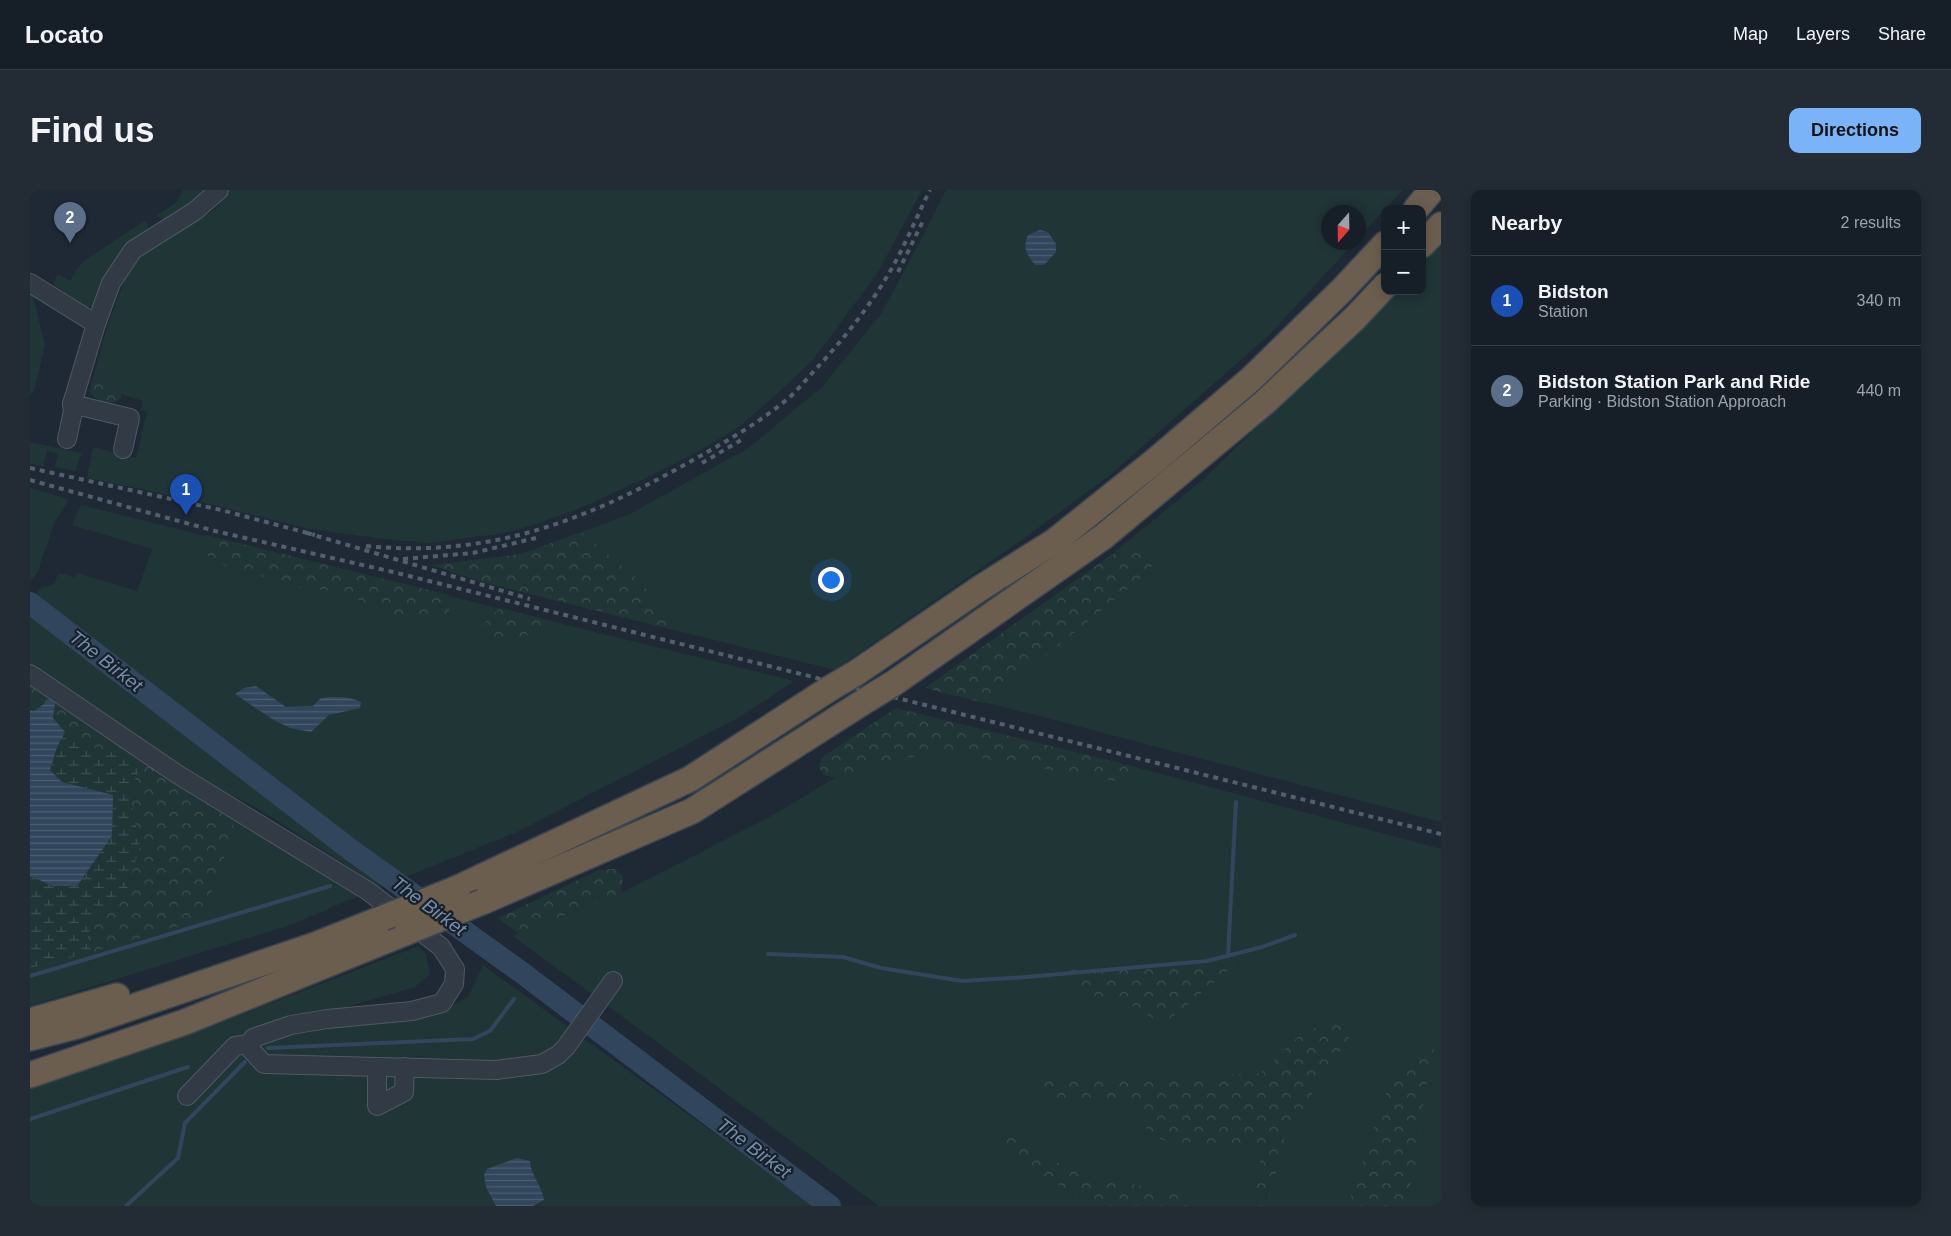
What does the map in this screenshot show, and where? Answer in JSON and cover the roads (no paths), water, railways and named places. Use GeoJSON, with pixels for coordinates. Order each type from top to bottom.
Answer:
{"type":"FeatureCollection","features":[{"type":"Feature","properties":{"kind":"highway"},"geometry":{"type":"LineString","coordinates":[[1419,205],[1432,190]]}},
{"type":"Feature","properties":{"kind":"highway"},"geometry":{"type":"LineString","coordinates":[[1426,241],[1441,225]]}},
{"type":"Feature","properties":{"kind":"highway"},"geometry":{"type":"LineString","coordinates":[[30,1038],[77,1026],[315,945],[458,888],[690,778],[856,674],[982,587],[1055,541],[1156,461],[1250,379],[1342,290],[1381,248]]}},
{"type":"Feature","properties":{"kind":"highway"},"geometry":{"type":"LineString","coordinates":[[30,1075],[185,1022],[482,902],[692,811],[894,683],[1103,537],[1264,403],[1355,318],[1381,290]]}},
{"type":"Feature","properties":{"kind":"highway"},"geometry":{"type":"LineString","coordinates":[[30,1021],[383,918]]}},
{"type":"Feature","properties":{"kind":"highway"},"geometry":{"type":"LineString","coordinates":[[30,1057],[407,932]]}},
{"type":"Feature","properties":{"kind":"street"},"geometry":{"type":"LineString","coordinates":[[67,439],[73,411],[72,404],[96,324],[111,283],[133,250],[195,210],[219,190]]}},
{"type":"Feature","properties":{"kind":"street"},"geometry":{"type":"LineString","coordinates":[[30,283],[96,324]]}},
{"type":"Feature","properties":{"kind":"street"},"geometry":{"type":"LineString","coordinates":[[72,404],[130,418],[124,449]]}},
{"type":"Feature","properties":{"kind":"street"},"geometry":{"type":"LineString","coordinates":[[30,674],[176,774],[368,891],[442,946],[455,969],[454,984],[442,1002],[412,1011],[327,1019],[291,1025],[253,1038],[250,1044],[252,1051],[264,1064],[496,1070],[542,1064],[551,1060],[566,1048],[609,987]]}},
{"type":"Feature","properties":{"kind":"street"},"geometry":{"type":"LineString","coordinates":[[187,1096],[235,1046],[250,1044]]}},
{"type":"Feature","properties":{"kind":"street"},"geometry":{"type":"LineString","coordinates":[[377,1066],[376,1106],[404,1092],[405,1067]]}},
{"type":"Feature","properties":{"kind":"water"},"geometry":{"type":"Polygon","coordinates":[[[1040,230],[1048,232],[1056,244],[1056,252],[1044,265],[1035,265],[1025,248],[1025,244],[1028,235],[1040,230]]]}},
{"type":"Feature","properties":{"kind":"water"},"geometry":{"type":"Polygon","coordinates":[[[256,686],[286,707],[313,706],[321,698],[336,697],[361,702],[360,708],[329,715],[311,732],[290,728],[272,719],[235,694],[244,688],[256,686]]]}},
{"type":"Feature","properties":{"kind":"water"},"geometry":{"type":"Polygon","coordinates":[[[51,699],[55,702],[53,718],[65,732],[57,747],[50,770],[62,782],[113,795],[112,836],[77,886],[52,886],[30,877],[30,710],[34,711],[51,699]]]}},
{"type":"Feature","properties":{"kind":"water"},"geometry":{"type":"Polygon","coordinates":[[[517,1158],[530,1161],[544,1200],[533,1206],[496,1206],[486,1187],[484,1175],[487,1169],[517,1158]]]}},
{"type":"Feature","properties":{"kind":"waterway","name":"The Birket"},"geometry":{"type":"LineString","coordinates":[[30,603],[351,850],[521,972],[830,1206]]}},
{"type":"Feature","properties":{"kind":"waterway"},"geometry":{"type":"LineString","coordinates":[[1228,956],[1236,802]]}},
{"type":"Feature","properties":{"kind":"waterway"},"geometry":{"type":"LineString","coordinates":[[346,858],[351,850]]}},
{"type":"Feature","properties":{"kind":"waterway"},"geometry":{"type":"LineString","coordinates":[[30,976],[330,886]]}},
{"type":"Feature","properties":{"kind":"waterway"},"geometry":{"type":"LineString","coordinates":[[768,954],[843,957],[881,968],[962,981],[1207,961],[1262,947],[1295,935]]}},
{"type":"Feature","properties":{"kind":"waterway","name":"The Birket"},"geometry":{"type":"LineString","coordinates":[[519,980],[521,972]]}},
{"type":"Feature","properties":{"kind":"waterway"},"geometry":{"type":"LineString","coordinates":[[268,1048],[473,1039],[490,1031],[514,999]]}},
{"type":"Feature","properties":{"kind":"waterway"},"geometry":{"type":"LineString","coordinates":[[126,1206],[178,1158],[185,1123],[245,1062]]}},
{"type":"Feature","properties":{"kind":"waterway"},"geometry":{"type":"LineString","coordinates":[[30,1119],[188,1067]]}},
{"type":"Feature","properties":{"kind":"railway"},"geometry":{"type":"LineString","coordinates":[[366,546],[411,548],[453,546],[493,541],[533,531],[571,519],[647,485],[741,432],[791,396],[856,322],[892,268],[930,190]]}},
{"type":"Feature","properties":{"kind":"railway"},"geometry":{"type":"LineString","coordinates":[[898,272],[923,221]]}},
{"type":"Feature","properties":{"kind":"railway"},"geometry":{"type":"LineString","coordinates":[[702,463],[743,439]]}},
{"type":"Feature","properties":{"kind":"railway"},"geometry":{"type":"LineString","coordinates":[[30,468],[221,510],[315,535]]}},
{"type":"Feature","properties":{"kind":"railway"},"geometry":{"type":"LineString","coordinates":[[30,480],[215,531],[393,572],[1441,834]]}},
{"type":"Feature","properties":{"kind":"railway"},"geometry":{"type":"LineString","coordinates":[[307,533],[530,599]]}},
{"type":"Feature","properties":{"kind":"railway"},"geometry":{"type":"LineString","coordinates":[[403,559],[473,553],[536,538]]}},
{"type":"Feature","properties":{"kind":"place","name":"Bidston Station Park and Ride"},"geometry":{"type":"Point","coordinates":[70,243]}},
{"type":"Feature","properties":{"kind":"place","name":"Bidston"},"geometry":{"type":"Point","coordinates":[186,515]}}]}
